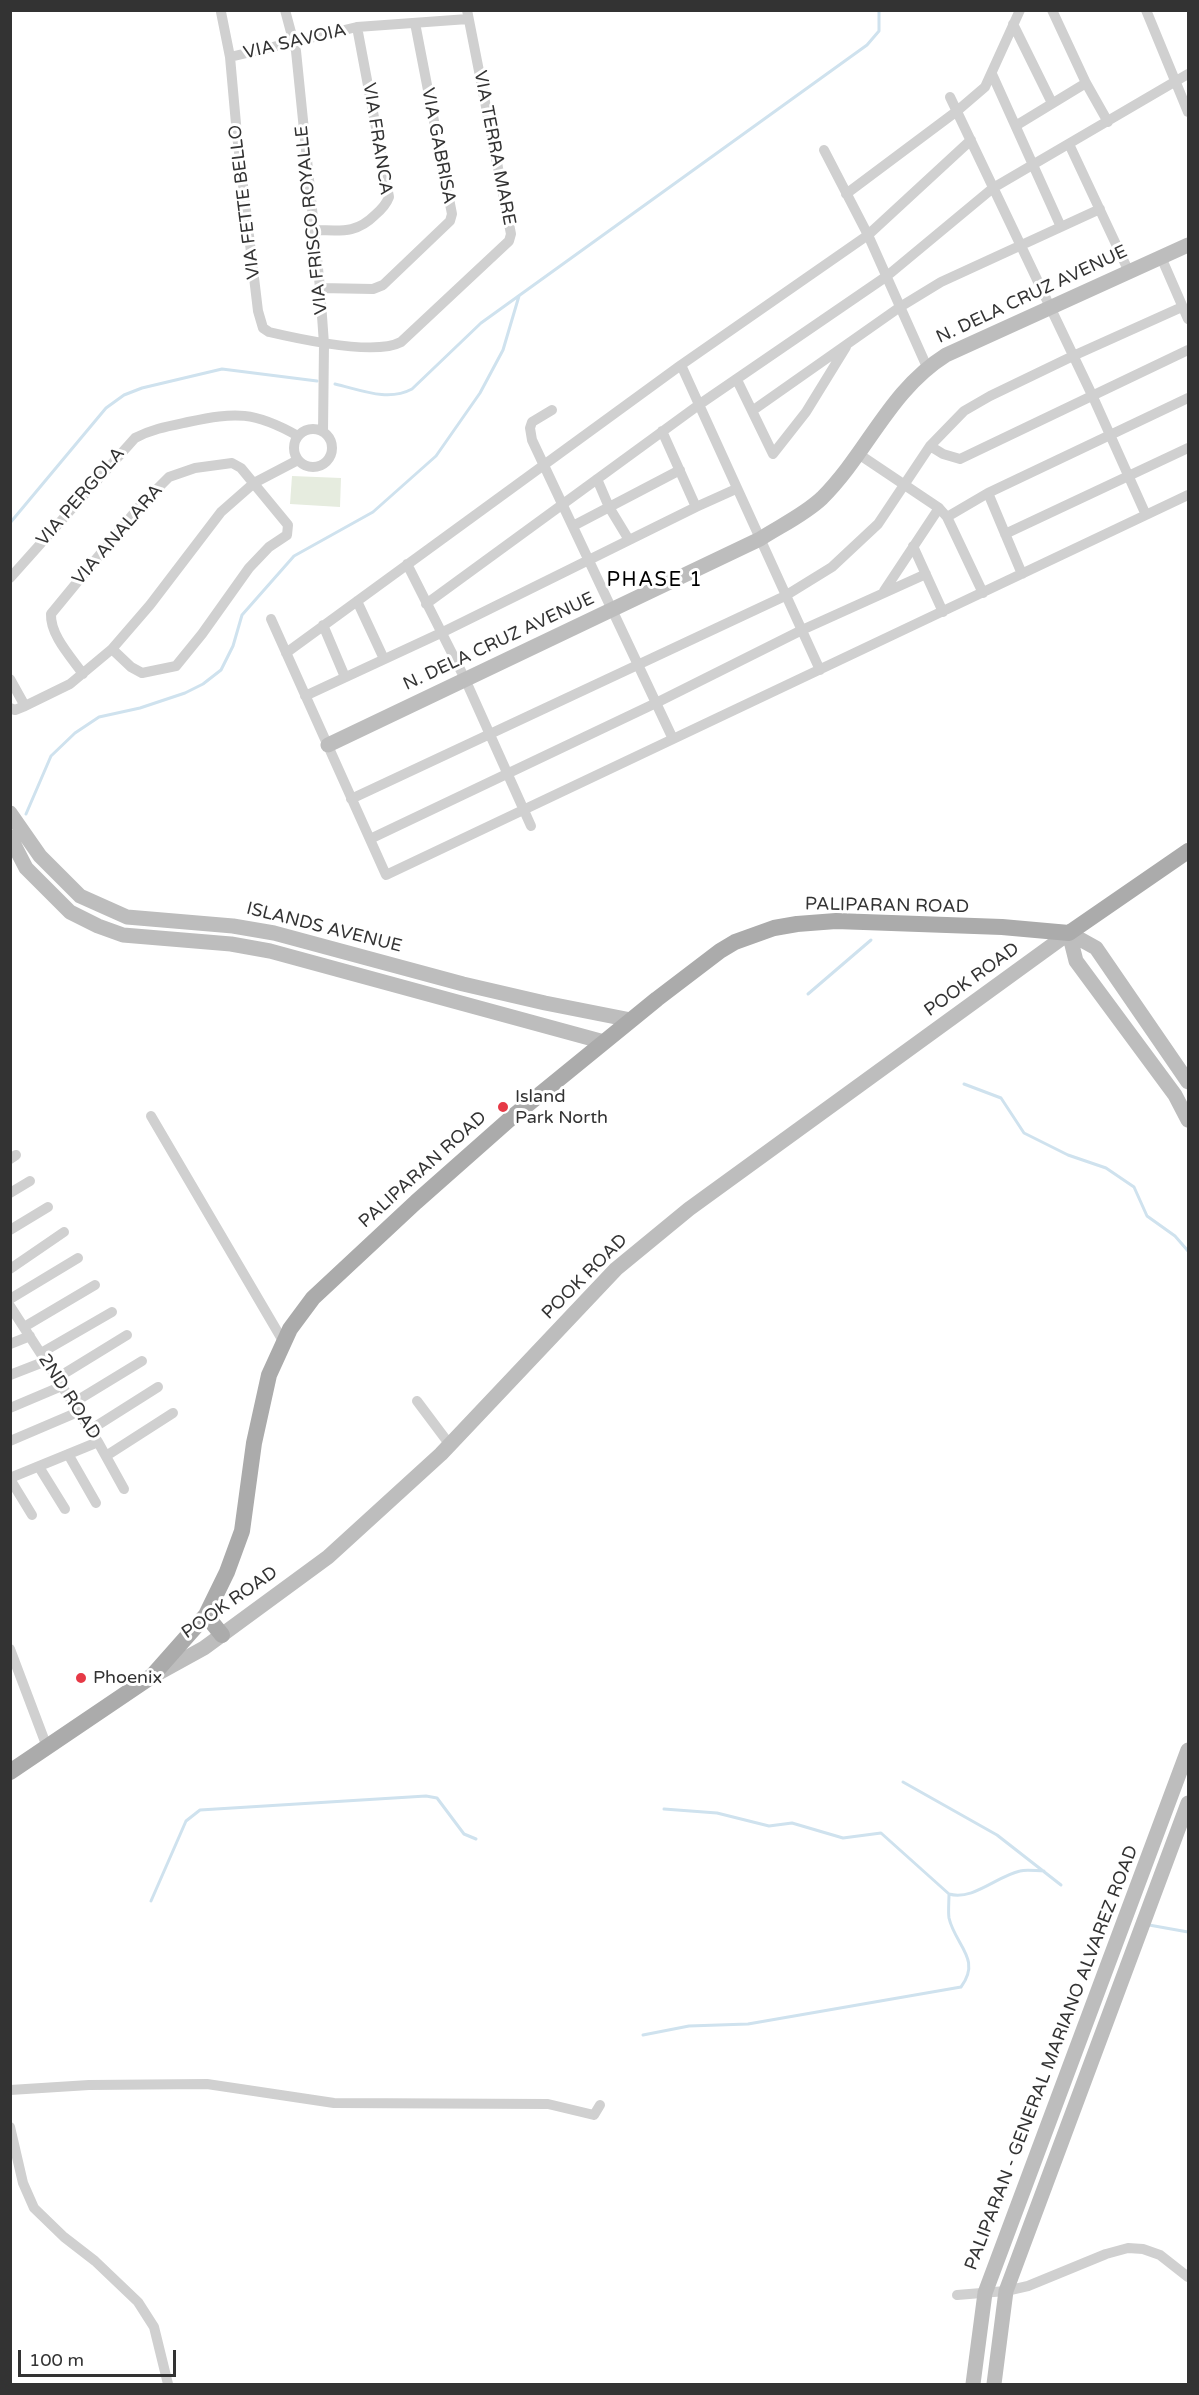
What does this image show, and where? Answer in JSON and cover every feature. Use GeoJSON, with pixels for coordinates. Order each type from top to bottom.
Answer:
{"type":"FeatureCollection","features":[{"type":"Feature","properties":{"kind":"main road"},"geometry":{"type":"LineString","coordinates":[[1069,933],[1188,850]]}},
{"type":"Feature","properties":{"kind":"main road","name":"PALIPARAN ROAD"},"geometry":{"type":"LineString","coordinates":[[10,1772],[152,1676],[206,1615],[227,1572],[242,1531],[261,1406],[269,1375],[283,1341],[302,1312],[323,1288],[512,1118],[631,1020],[720,951],[735,942],[774,928],[817,921],[836,921],[1002,927],[1069,933]]}},
{"type":"Feature","properties":{"kind":"main road"},"geometry":{"type":"LineString","coordinates":[[206,1615],[222,1635]]}},
{"type":"Feature","properties":{"kind":"street","name":"VIA FRISCO ROYALLE"},"geometry":{"type":"LineString","coordinates":[[285,10],[294,40],[320,288],[324,344],[323,432]]}},
{"type":"Feature","properties":{"kind":"street"},"geometry":{"type":"LineString","coordinates":[[846,194],[957,111],[985,87],[1020,10]]}},
{"type":"Feature","properties":{"kind":"street"},"geometry":{"type":"LineString","coordinates":[[1052,10],[1107,122]]}},
{"type":"Feature","properties":{"kind":"street"},"geometry":{"type":"LineString","coordinates":[[1146,10],[1188,112]]}},
{"type":"Feature","properties":{"kind":"street","name":"VIA FETTE BELLO"},"geometry":{"type":"LineString","coordinates":[[221,12],[230,57],[237,135],[261,322],[263,328],[269,332],[324,344]]}},
{"type":"Feature","properties":{"kind":"street","name":"VIA SAVOIA"},"geometry":{"type":"LineString","coordinates":[[230,57],[294,40],[357,27],[415,23],[467,15]]}},
{"type":"Feature","properties":{"kind":"street","name":"VIA TERRA MARE"},"geometry":{"type":"LineString","coordinates":[[324,344],[388,347],[401,342],[509,241],[510,225],[467,15]]}},
{"type":"Feature","properties":{"kind":"street","name":"VIA GABRISA"},"geometry":{"type":"LineString","coordinates":[[320,288],[373,289],[383,285],[450,221],[452,214],[415,23]]}},
{"type":"Feature","properties":{"kind":"street"},"geometry":{"type":"LineString","coordinates":[[1013,24],[1052,103]]}},
{"type":"Feature","properties":{"kind":"street","name":"VIA FRANCA"},"geometry":{"type":"LineString","coordinates":[[313,230],[352,230],[365,225],[386,204],[389,197],[357,27]]}},
{"type":"Feature","properties":{"kind":"street"},"geometry":{"type":"LineString","coordinates":[[992,74],[1017,125],[1061,227]]}},
{"type":"Feature","properties":{"kind":"street"},"geometry":{"type":"LineString","coordinates":[[426,604],[662,431],[886,276],[993,188],[1188,74]]}},
{"type":"Feature","properties":{"kind":"street"},"geometry":{"type":"LineString","coordinates":[[1017,125],[1086,83]]}},
{"type":"Feature","properties":{"kind":"street"},"geometry":{"type":"LineString","coordinates":[[950,97],[1093,397],[1146,515]]}},
{"type":"Feature","properties":{"kind":"street"},"geometry":{"type":"LineString","coordinates":[[286,653],[681,365],[868,235],[971,140]]}},
{"type":"Feature","properties":{"kind":"street"},"geometry":{"type":"LineString","coordinates":[[1070,144],[1129,272]]}},
{"type":"Feature","properties":{"kind":"street"},"geometry":{"type":"LineString","coordinates":[[824,150],[868,235],[927,367]]}},
{"type":"Feature","properties":{"kind":"street"},"geometry":{"type":"LineString","coordinates":[[752,411],[900,307],[941,282],[1100,209]]}},
{"type":"Feature","properties":{"kind":"street","name":"N. DELA CRUZ AVENUE"},"geometry":{"type":"LineString","coordinates":[[328,745],[760,539],[820,499],[857,453],[887,410],[927,367],[946,355],[1188,245]]}},
{"type":"Feature","properties":{"kind":"street"},"geometry":{"type":"LineString","coordinates":[[1161,257],[1188,319]]}},
{"type":"Feature","properties":{"kind":"street"},"geometry":{"type":"LineString","coordinates":[[351,799],[785,596],[840,560],[878,524],[930,446],[964,411],[1073,356],[1182,307]]}},
{"type":"Feature","properties":{"kind":"street"},"geometry":{"type":"LineString","coordinates":[[737,380],[772,454],[806,412],[849,342]]}},
{"type":"Feature","properties":{"kind":"street"},"geometry":{"type":"LineString","coordinates":[[930,446],[943,454],[960,459],[1188,350]]}},
{"type":"Feature","properties":{"kind":"street"},"geometry":{"type":"LineString","coordinates":[[681,365],[820,670]]}},
{"type":"Feature","properties":{"kind":"street"},"geometry":{"type":"LineString","coordinates":[[884,591],[914,546],[943,512],[1188,398]]}},
{"type":"Feature","properties":{"kind":"street"},"geometry":{"type":"LineString","coordinates":[[552,410],[535,419],[530,425],[532,440],[673,739]]}},
{"type":"Feature","properties":{"kind":"street","name":"VIA PERGOLA"},"geometry":{"type":"LineString","coordinates":[[10,578],[135,438],[151,430],[226,414],[257,417],[298,436]]}},
{"type":"Feature","properties":{"kind":"street"},"geometry":{"type":"LineString","coordinates":[[313,429],[323,432],[332,444],[332,454],[327,462],[312,468],[298,460],[294,448],[298,436],[313,429]]}},
{"type":"Feature","properties":{"kind":"street"},"geometry":{"type":"LineString","coordinates":[[662,431],[696,507]]}},
{"type":"Feature","properties":{"kind":"street"},"geometry":{"type":"LineString","coordinates":[[1005,534],[1188,448]]}},
{"type":"Feature","properties":{"kind":"street"},"geometry":{"type":"LineString","coordinates":[[857,453],[943,512],[983,592]]}},
{"type":"Feature","properties":{"kind":"street"},"geometry":{"type":"LineString","coordinates":[[10,679],[15,711],[70,684],[112,649],[150,605],[221,512],[254,483],[298,460]]}},
{"type":"Feature","properties":{"kind":"street","name":"VIA ANALARA"},"geometry":{"type":"LineString","coordinates":[[83,674],[58,638],[51,624],[51,614],[139,507],[169,477],[195,468],[232,463],[241,468],[254,483]]}},
{"type":"Feature","properties":{"kind":"street"},"geometry":{"type":"LineString","coordinates":[[573,526],[680,470]]}},
{"type":"Feature","properties":{"kind":"street"},"geometry":{"type":"LineString","coordinates":[[597,479],[609,507],[629,540]]}},
{"type":"Feature","properties":{"kind":"street"},"geometry":{"type":"LineString","coordinates":[[112,649],[131,667],[142,673],[176,666],[249,568],[270,547],[288,535],[288,525],[254,483]]}},
{"type":"Feature","properties":{"kind":"street"},"geometry":{"type":"LineString","coordinates":[[305,696],[736,489]]}},
{"type":"Feature","properties":{"kind":"street"},"geometry":{"type":"LineString","coordinates":[[988,493],[1022,574]]}},
{"type":"Feature","properties":{"kind":"street"},"geometry":{"type":"LineString","coordinates":[[271,620],[386,875],[1188,495]]}},
{"type":"Feature","properties":{"kind":"street"},"geometry":{"type":"LineString","coordinates":[[914,546],[943,612]]}},
{"type":"Feature","properties":{"kind":"street"},"geometry":{"type":"LineString","coordinates":[[407,564],[510,774],[531,826]]}},
{"type":"Feature","properties":{"kind":"street"},"geometry":{"type":"LineString","coordinates":[[370,839],[510,774],[802,630],[926,574]]}},
{"type":"Feature","properties":{"kind":"street"},"geometry":{"type":"LineString","coordinates":[[357,601],[384,659]]}},
{"type":"Feature","properties":{"kind":"street"},"geometry":{"type":"LineString","coordinates":[[323,626],[345,677]]}},
{"type":"Feature","properties":{"kind":"street","name":"ISLANDS AVENUE"},"geometry":{"type":"LineString","coordinates":[[10,813],[40,856],[80,896],[128,917],[233,926],[274,933],[463,984],[631,1020]]}},
{"type":"Feature","properties":{"kind":"street","name":"ISLANDS AVENUE"},"geometry":{"type":"LineString","coordinates":[[10,837],[26,868],[70,912],[123,935],[231,944],[270,951],[604,1042]]}},
{"type":"Feature","properties":{"kind":"street"},"geometry":{"type":"LineString","coordinates":[[1069,933],[1096,948],[1188,1083],[1175,1095]]}},
{"type":"Feature","properties":{"kind":"street"},"geometry":{"type":"LineString","coordinates":[[1069,933],[1076,961],[1175,1095],[1188,1120]]}},
{"type":"Feature","properties":{"kind":"street","name":"POOK ROAD"},"geometry":{"type":"LineString","coordinates":[[152,1676],[204,1648],[328,1557],[450,1445],[616,1269],[689,1209],[1069,933]]}},
{"type":"Feature","properties":{"kind":"street"},"geometry":{"type":"LineString","coordinates":[[151,1116],[283,1341]]}},
{"type":"Feature","properties":{"kind":"street"},"geometry":{"type":"LineString","coordinates":[[10,1193],[30,1181]]}},
{"type":"Feature","properties":{"kind":"street"},"geometry":{"type":"LineString","coordinates":[[10,1230],[48,1207]]}},
{"type":"Feature","properties":{"kind":"street"},"geometry":{"type":"LineString","coordinates":[[10,1269],[64,1232]]}},
{"type":"Feature","properties":{"kind":"street"},"geometry":{"type":"LineString","coordinates":[[11,1306],[78,1258]]}},
{"type":"Feature","properties":{"kind":"street"},"geometry":{"type":"LineString","coordinates":[[10,1344],[95,1285]]}},
{"type":"Feature","properties":{"kind":"street","name":"2ND ROAD"},"geometry":{"type":"LineString","coordinates":[[11,1306],[98,1442],[124,1489]]}},
{"type":"Feature","properties":{"kind":"street"},"geometry":{"type":"LineString","coordinates":[[10,1375],[43,1357],[112,1312]]}},
{"type":"Feature","properties":{"kind":"street"},"geometry":{"type":"LineString","coordinates":[[10,1408],[59,1382],[127,1335]]}},
{"type":"Feature","properties":{"kind":"street"},"geometry":{"type":"LineString","coordinates":[[10,1441],[76,1408],[142,1361]]}},
{"type":"Feature","properties":{"kind":"street"},"geometry":{"type":"LineString","coordinates":[[90,1430],[158,1387]]}},
{"type":"Feature","properties":{"kind":"street"},"geometry":{"type":"LineString","coordinates":[[417,1401],[450,1445]]}},
{"type":"Feature","properties":{"kind":"street"},"geometry":{"type":"LineString","coordinates":[[106,1456],[173,1413]]}},
{"type":"Feature","properties":{"kind":"street"},"geometry":{"type":"LineString","coordinates":[[32,1515],[10,1479],[98,1442]]}},
{"type":"Feature","properties":{"kind":"street"},"geometry":{"type":"LineString","coordinates":[[68,1454],[96,1503]]}},
{"type":"Feature","properties":{"kind":"street"},"geometry":{"type":"LineString","coordinates":[[39,1467],[64,1509]]}},
{"type":"Feature","properties":{"kind":"street"},"geometry":{"type":"LineString","coordinates":[[10,1649],[47,1747]]}},
{"type":"Feature","properties":{"kind":"street","name":"PALIPARAN - GENERAL MARIANO ALVAREZ ROAD"},"geometry":{"type":"LineString","coordinates":[[973,2385],[985,2293],[1188,1750]]}},
{"type":"Feature","properties":{"kind":"street","name":"PALIPARAN - GENERAL MARIANO ALVAREZ ROAD"},"geometry":{"type":"LineString","coordinates":[[994,2385],[1006,2291],[1188,1803]]}},
{"type":"Feature","properties":{"kind":"street"},"geometry":{"type":"LineString","coordinates":[[10,2090],[173,2082],[207,2084],[334,2103],[548,2104],[594,2115],[600,2105]]}},
{"type":"Feature","properties":{"kind":"street"},"geometry":{"type":"LineString","coordinates":[[10,2127],[23,2183],[34,2208],[64,2238],[95,2261],[138,2302],[154,2327],[168,2385]]}},
{"type":"Feature","properties":{"kind":"street"},"geometry":{"type":"LineString","coordinates":[[957,2295],[1006,2291],[1028,2286],[1106,2254],[1128,2248],[1143,2249],[1160,2255],[1188,2277]]}},
{"type":"Feature","properties":{"kind":"shaded area"},"geometry":{"type":"Polygon","coordinates":[[[292,476],[341,478],[340,507],[290,504],[292,476]]]}},
{"type":"Feature","properties":{"kind":"waterway"},"geometry":{"type":"LineString","coordinates":[[335,384],[384,395],[394,395],[412,389],[481,323],[867,45],[879,31],[879,10]]}},
{"type":"Feature","properties":{"kind":"waterway"},"geometry":{"type":"LineString","coordinates":[[26,814],[51,756],[75,733],[99,717],[140,708],[185,693],[203,684],[221,670],[233,646],[242,615],[294,556],[373,512],[436,456],[480,393],[503,350],[519,296]]}},
{"type":"Feature","properties":{"kind":"waterway"},"geometry":{"type":"LineString","coordinates":[[10,523],[106,408],[124,395],[142,388],[222,369],[317,381]]}},
{"type":"Feature","properties":{"kind":"waterway"},"geometry":{"type":"LineString","coordinates":[[808,994],[871,940]]}},
{"type":"Feature","properties":{"kind":"waterway"},"geometry":{"type":"LineString","coordinates":[[964,1084],[1001,1098],[1024,1133],[1068,1155],[1106,1168],[1134,1187],[1147,1216],[1175,1236],[1188,1251]]}},
{"type":"Feature","properties":{"kind":"waterway"},"geometry":{"type":"LineString","coordinates":[[903,1782],[997,1835],[1061,1885]]}},
{"type":"Feature","properties":{"kind":"waterway"},"geometry":{"type":"LineString","coordinates":[[151,1901],[186,1821],[200,1810],[426,1796],[437,1798],[464,1834],[476,1839]]}},
{"type":"Feature","properties":{"kind":"waterway"},"geometry":{"type":"LineString","coordinates":[[664,1809],[717,1813],[769,1826],[792,1823],[843,1838],[881,1833],[949,1894],[967,1894],[1020,1871],[1044,1871]]}},
{"type":"Feature","properties":{"kind":"waterway"},"geometry":{"type":"LineString","coordinates":[[643,2035],[689,2026],[748,2024],[961,1987],[967,1977],[968,1960],[949,1918],[949,1894]]}},
{"type":"Feature","properties":{"kind":"waterway"},"geometry":{"type":"LineString","coordinates":[[1149,1925],[1188,1932]]}},
{"type":"Feature","properties":{"kind":"place","name":"Island Park North"},"geometry":{"type":"Point","coordinates":[503,1107]}},
{"type":"Feature","properties":{"kind":"place","name":"Phoenix"},"geometry":{"type":"Point","coordinates":[81,1678]}},
{"type":"Feature","properties":{"kind":"district","name":"PHASE 1"},"geometry":{"type":"Point","coordinates":[655,581]}}]}
